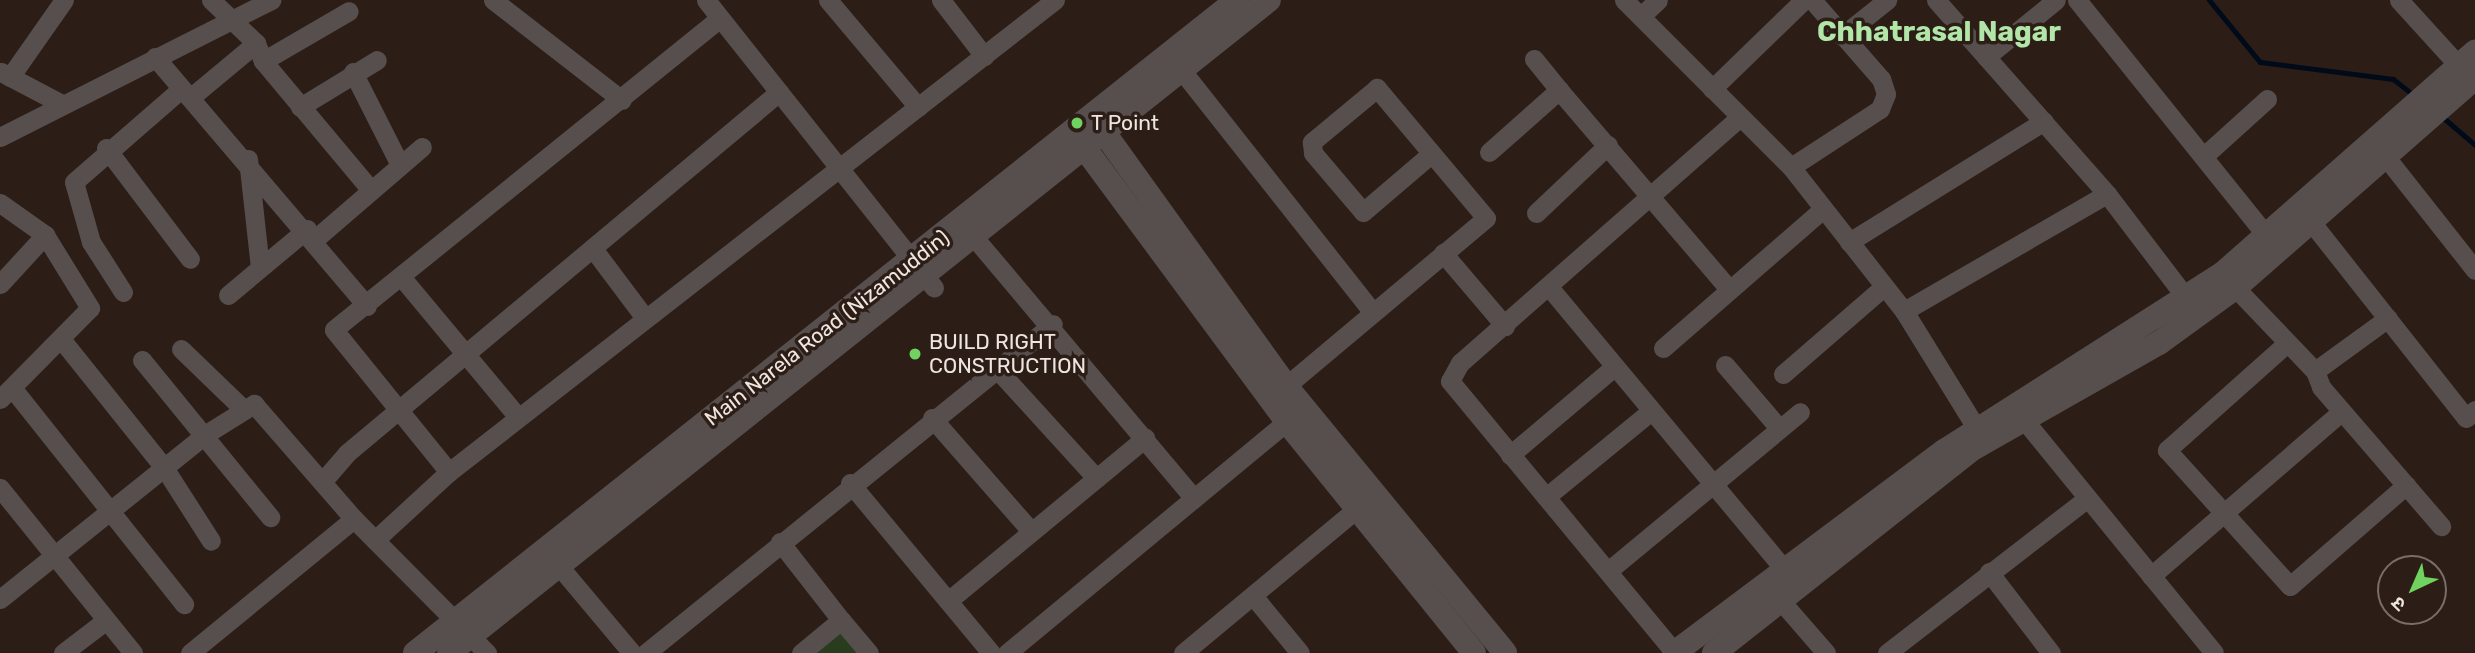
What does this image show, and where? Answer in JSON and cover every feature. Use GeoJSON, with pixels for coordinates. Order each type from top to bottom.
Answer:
{"type":"FeatureCollection","features":[{"type":"Feature","properties":{"kind":"street"},"geometry":{"type":"LineString","coordinates":[[62,104],[5,74],[64,0]]}},
{"type":"Feature","properties":{"kind":"street"},"geometry":{"type":"LineString","coordinates":[[211,0],[233,16],[256,43],[263,61],[370,189]]}},
{"type":"Feature","properties":{"kind":"street"},"geometry":{"type":"LineString","coordinates":[[0,137],[233,16],[271,0]]}},
{"type":"Feature","properties":{"kind":"street"},"geometry":{"type":"LineString","coordinates":[[493,0],[622,100]]}},
{"type":"Feature","properties":{"kind":"street"},"geometry":{"type":"LineString","coordinates":[[706,0],[923,275]]}},
{"type":"Feature","properties":{"kind":"street"},"geometry":{"type":"LineString","coordinates":[[828,0],[918,107]]}},
{"type":"Feature","properties":{"kind":"street"},"geometry":{"type":"LineString","coordinates":[[941,0],[984,56]]}},
{"type":"Feature","properties":{"kind":"street"},"geometry":{"type":"LineString","coordinates":[[375,540],[449,472],[518,417],[1055,0]]}},
{"type":"Feature","properties":{"kind":"street","name":"Main Narela Road (Nizamuddin)"},"geometry":{"type":"LineString","coordinates":[[449,653],[923,275],[1098,125],[1224,11],[1269,0]]}},
{"type":"Feature","properties":{"kind":"street"},"geometry":{"type":"LineString","coordinates":[[1624,0],[1739,118],[1791,167],[1849,242],[1881,289],[1904,311],[1981,435]]}},
{"type":"Feature","properties":{"kind":"street"},"geometry":{"type":"LineString","coordinates":[[1641,16],[1658,0]]}},
{"type":"Feature","properties":{"kind":"street"},"geometry":{"type":"LineString","coordinates":[[1712,89],[1804,0]]}},
{"type":"Feature","properties":{"kind":"street"},"geometry":{"type":"LineString","coordinates":[[1791,167],[1880,108],[1886,94],[1881,79],[1812,0]]}},
{"type":"Feature","properties":{"kind":"street"},"geometry":{"type":"LineString","coordinates":[[1842,36],[1886,0]]}},
{"type":"Feature","properties":{"kind":"street"},"geometry":{"type":"LineString","coordinates":[[1936,0],[2106,194],[2187,299]]}},
{"type":"Feature","properties":{"kind":"street"},"geometry":{"type":"LineString","coordinates":[[1986,57],[2056,0]]}},
{"type":"Feature","properties":{"kind":"street"},"geometry":{"type":"LineString","coordinates":[[2077,0],[2273,244]]}},
{"type":"Feature","properties":{"kind":"street"},"geometry":{"type":"LineString","coordinates":[[2273,244],[2312,223],[2461,75],[2399,0]]}},
{"type":"Feature","properties":{"kind":"street"},"geometry":{"type":"LineString","coordinates":[[263,61],[349,11]]}},
{"type":"Feature","properties":{"kind":"street","name":"Main Narela Road (Nizamuddin)"},"geometry":{"type":"LineString","coordinates":[[1098,125],[1179,67],[1224,11]]}},
{"type":"Feature","properties":{"kind":"street"},"geometry":{"type":"LineString","coordinates":[[449,472],[334,330],[403,279],[720,18]]}},
{"type":"Feature","properties":{"kind":"street"},"geometry":{"type":"LineString","coordinates":[[123,292],[91,242],[74,182],[106,148],[256,43]]}},
{"type":"Feature","properties":{"kind":"street"},"geometry":{"type":"LineString","coordinates":[[155,57],[248,159],[367,306]]}},
{"type":"Feature","properties":{"kind":"street"},"geometry":{"type":"LineString","coordinates":[[1534,59],[1729,289]]}},
{"type":"Feature","properties":{"kind":"street"},"geometry":{"type":"LineString","coordinates":[[300,107],[353,72],[377,60]]}},
{"type":"Feature","properties":{"kind":"street"},"geometry":{"type":"LineString","coordinates":[[1179,67],[1372,311]]}},
{"type":"Feature","properties":{"kind":"street"},"geometry":{"type":"LineString","coordinates":[[353,72],[400,165]]}},
{"type":"Feature","properties":{"kind":"street"},"geometry":{"type":"LineString","coordinates":[[1286,386],[1372,311],[1486,218],[1430,154],[1371,87],[1312,142],[1313,153],[1363,212],[1430,154]]}},
{"type":"Feature","properties":{"kind":"street"},"geometry":{"type":"LineString","coordinates":[[1489,152],[1559,90]]}},
{"type":"Feature","properties":{"kind":"street"},"geometry":{"type":"LineString","coordinates":[[322,482],[347,453],[401,414],[779,92]]}},
{"type":"Feature","properties":{"kind":"street"},"geometry":{"type":"LineString","coordinates":[[2204,156],[2267,99]]}},
{"type":"Feature","properties":{"kind":"street"},"geometry":{"type":"LineString","coordinates":[[1739,118],[1460,363],[1450,381],[1674,653],[1784,569],[1981,435],[2159,343],[2394,140]]}},
{"type":"Feature","properties":{"kind":"street"},"geometry":{"type":"LineString","coordinates":[[1849,242],[2044,121]]}},
{"type":"Feature","properties":{"kind":"street"},"geometry":{"type":"LineString","coordinates":[[1098,125],[1286,386],[1296,414]]}},
{"type":"Feature","properties":{"kind":"street"},"geometry":{"type":"LineString","coordinates":[[2394,140],[2475,270]]}},
{"type":"Feature","properties":{"kind":"street"},"geometry":{"type":"LineString","coordinates":[[1079,141],[1366,501],[1474,653]]}},
{"type":"Feature","properties":{"kind":"street","name":"Main Narela Road (Nizamuddin)"},"geometry":{"type":"LineString","coordinates":[[415,653],[472,636],[973,236],[1079,141]]}},
{"type":"Feature","properties":{"kind":"street"},"geometry":{"type":"LineString","coordinates":[[1536,213],[1608,145]]}},
{"type":"Feature","properties":{"kind":"street"},"geometry":{"type":"LineString","coordinates":[[228,295],[260,267],[311,234],[422,147]]}},
{"type":"Feature","properties":{"kind":"street"},"geometry":{"type":"LineString","coordinates":[[106,148],[190,259]]}},
{"type":"Feature","properties":{"kind":"street"},"geometry":{"type":"LineString","coordinates":[[248,159],[260,267]]}},
{"type":"Feature","properties":{"kind":"street"},"geometry":{"type":"LineString","coordinates":[[1904,311],[2106,194]]}},
{"type":"Feature","properties":{"kind":"street"},"geometry":{"type":"LineString","coordinates":[[0,202],[45,235],[90,308],[6,394],[111,514],[184,604]]}},
{"type":"Feature","properties":{"kind":"street"},"geometry":{"type":"LineString","coordinates":[[1663,348],[1822,210]]}},
{"type":"Feature","properties":{"kind":"street"},"geometry":{"type":"LineString","coordinates":[[2312,223],[2466,418],[2475,410]]}},
{"type":"Feature","properties":{"kind":"street"},"geometry":{"type":"LineString","coordinates":[[0,284],[45,235]]}},
{"type":"Feature","properties":{"kind":"street"},"geometry":{"type":"LineString","coordinates":[[973,236],[1053,324],[1194,499]]}},
{"type":"Feature","properties":{"kind":"street"},"geometry":{"type":"LineString","coordinates":[[594,250],[645,318]]}},
{"type":"Feature","properties":{"kind":"street"},"geometry":{"type":"LineString","coordinates":[[1443,253],[1505,326]]}},
{"type":"Feature","properties":{"kind":"street"},"geometry":{"type":"LineString","coordinates":[[403,279],[466,359],[518,417]]}},
{"type":"Feature","properties":{"kind":"street"},"geometry":{"type":"LineString","coordinates":[[2019,414],[2187,299],[2228,281]]}},
{"type":"Feature","properties":{"kind":"street"},"geometry":{"type":"LineString","coordinates":[[2228,281],[2315,371],[2342,411],[2441,526]]}},
{"type":"Feature","properties":{"kind":"street"},"geometry":{"type":"LineString","coordinates":[[1549,287],[1613,368],[1784,569]]}},
{"type":"Feature","properties":{"kind":"street"},"geometry":{"type":"LineString","coordinates":[[1783,374],[1881,289]]}},
{"type":"Feature","properties":{"kind":"street"},"geometry":{"type":"LineString","coordinates":[[2315,371],[2388,318]]}},
{"type":"Feature","properties":{"kind":"street"},"geometry":{"type":"LineString","coordinates":[[646,653],[850,483],[1053,324]]}},
{"type":"Feature","properties":{"kind":"street"},"geometry":{"type":"LineString","coordinates":[[61,339],[165,469],[211,541]]}},
{"type":"Feature","properties":{"kind":"street"},"geometry":{"type":"LineString","coordinates":[[2287,343],[2167,450],[2226,512],[2290,586],[2406,485]]}},
{"type":"Feature","properties":{"kind":"street"},"geometry":{"type":"LineString","coordinates":[[181,349],[241,407]]}},
{"type":"Feature","properties":{"kind":"street"},"geometry":{"type":"LineString","coordinates":[[142,360],[206,434],[270,517]]}},
{"type":"Feature","properties":{"kind":"street"},"geometry":{"type":"LineString","coordinates":[[1726,365],[1779,428]]}},
{"type":"Feature","properties":{"kind":"street"},"geometry":{"type":"LineString","coordinates":[[996,368],[1096,478]]}},
{"type":"Feature","properties":{"kind":"street"},"geometry":{"type":"LineString","coordinates":[[1510,455],[1613,368]]}},
{"type":"Feature","properties":{"kind":"street"},"geometry":{"type":"LineString","coordinates":[[0,599],[51,557],[111,514],[241,407],[254,404],[354,519],[472,636]]}},
{"type":"Feature","properties":{"kind":"street"},"geometry":{"type":"LineString","coordinates":[[1546,498],[1651,411]]}},
{"type":"Feature","properties":{"kind":"street"},"geometry":{"type":"LineString","coordinates":[[2151,576],[2342,411]]}},
{"type":"Feature","properties":{"kind":"street"},"geometry":{"type":"LineString","coordinates":[[1608,571],[1800,412]]}},
{"type":"Feature","properties":{"kind":"street"},"geometry":{"type":"LineString","coordinates":[[1007,653],[1296,414]]}},
{"type":"Feature","properties":{"kind":"street"},"geometry":{"type":"LineString","coordinates":[[2019,414],[2084,501],[2151,576],[2214,653]]}},
{"type":"Feature","properties":{"kind":"street"},"geometry":{"type":"LineString","coordinates":[[932,418],[1031,531]]}},
{"type":"Feature","properties":{"kind":"street"},"geometry":{"type":"LineString","coordinates":[[1714,653],[1981,435]]}},
{"type":"Feature","properties":{"kind":"street"},"geometry":{"type":"LineString","coordinates":[[948,601],[1145,438]]}},
{"type":"Feature","properties":{"kind":"street"},"geometry":{"type":"LineString","coordinates":[[850,483],[990,653]]}},
{"type":"Feature","properties":{"kind":"street"},"geometry":{"type":"LineString","coordinates":[[3,498],[133,653]]}},
{"type":"Feature","properties":{"kind":"street"},"geometry":{"type":"LineString","coordinates":[[1183,653],[1254,597],[1366,501]]}},
{"type":"Feature","properties":{"kind":"street"},"geometry":{"type":"LineString","coordinates":[[1366,501],[1505,653]]}},
{"type":"Feature","properties":{"kind":"street"},"geometry":{"type":"LineString","coordinates":[[1887,653],[2084,501]]}},
{"type":"Feature","properties":{"kind":"street"},"geometry":{"type":"LineString","coordinates":[[190,653],[354,519]]}},
{"type":"Feature","properties":{"kind":"street"},"geometry":{"type":"LineString","coordinates":[[780,541],[869,653]]}},
{"type":"Feature","properties":{"kind":"street"},"geometry":{"type":"LineString","coordinates":[[559,566],[632,653]]}},
{"type":"Feature","properties":{"kind":"street"},"geometry":{"type":"LineString","coordinates":[[1989,572],[2048,652]]}},
{"type":"Feature","properties":{"kind":"street"},"geometry":{"type":"LineString","coordinates":[[1254,597],[1300,653]]}},
{"type":"Feature","properties":{"kind":"street"},"geometry":{"type":"LineString","coordinates":[[1780,600],[1826,653]]}},
{"type":"Feature","properties":{"kind":"street"},"geometry":{"type":"LineString","coordinates":[[801,653],[841,620]]}},
{"type":"Feature","properties":{"kind":"street"},"geometry":{"type":"LineString","coordinates":[[63,653],[105,621]]}},
{"type":"Feature","properties":{"kind":"green space"},"geometry":{"type":"Polygon","coordinates":[[[841,629],[860,653],[812,653],[841,629]]]}},
{"type":"Feature","properties":{"kind":"waterway"},"geometry":{"type":"LineString","coordinates":[[2209,0],[2260,62],[2393,79],[2416,97]]}},
{"type":"Feature","properties":{"kind":"waterway"},"geometry":{"type":"LineString","coordinates":[[2440,115],[2475,145]]}},
{"type":"Feature","properties":{"kind":"place","name":"T Point"},"geometry":{"type":"Point","coordinates":[1077,123]}},
{"type":"Feature","properties":{"kind":"place","name":"BUILD RIGHT CONSTRUCTION"},"geometry":{"type":"Point","coordinates":[915,354]}},
{"type":"Feature","properties":{"kind":"district","name":"Chhatrasal Nagar"},"geometry":{"type":"Point","coordinates":[1939,32]}}]}
